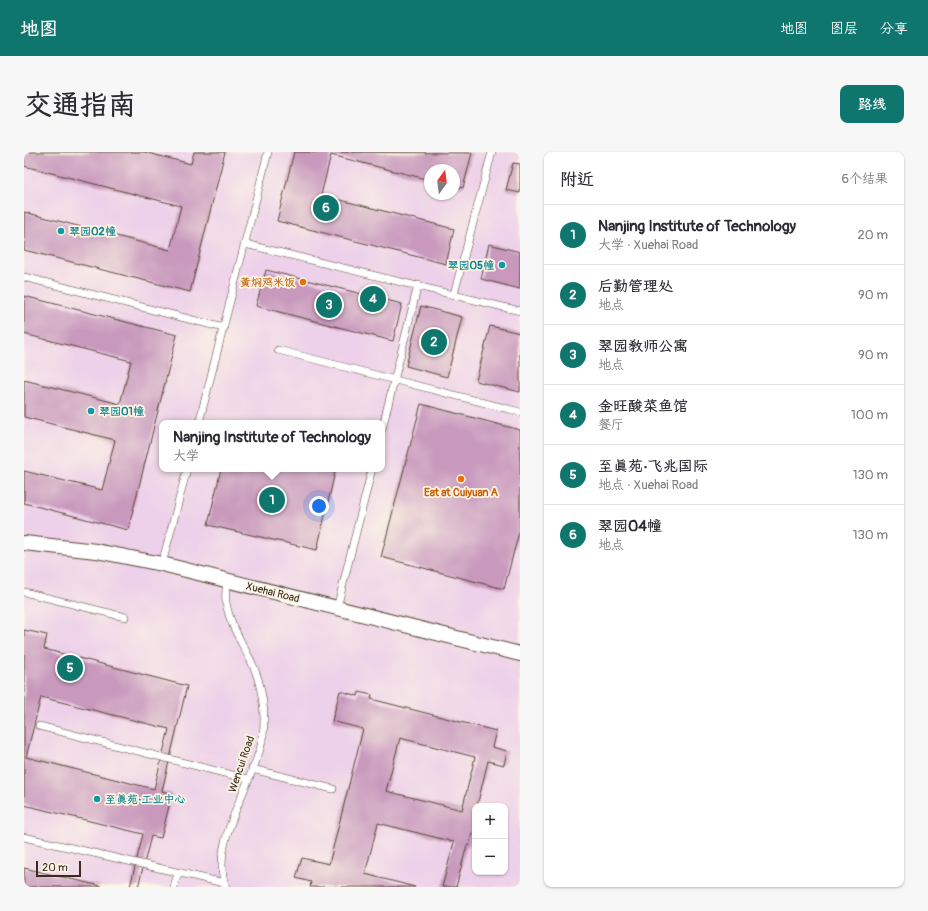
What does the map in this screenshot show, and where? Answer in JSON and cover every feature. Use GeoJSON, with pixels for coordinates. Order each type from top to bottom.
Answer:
{"type":"FeatureCollection","features":[{"type":"Feature","properties":{"kind":"street","name":"Xuehai Road"},"geometry":{"type":"LineString","coordinates":[[24,543],[96,551],[162,564],[520,654]]}},
{"type":"Feature","properties":{"kind":"lane"},"geometry":{"type":"LineString","coordinates":[[200,420],[268,152]]}},
{"type":"Feature","properties":{"kind":"lane"},"geometry":{"type":"LineString","coordinates":[[454,294],[492,152]]}},
{"type":"Feature","properties":{"kind":"lane"},"geometry":{"type":"LineString","coordinates":[[245,244],[520,311]]}},
{"type":"Feature","properties":{"kind":"lane"},"geometry":{"type":"LineString","coordinates":[[24,277],[224,328]]}},
{"type":"Feature","properties":{"kind":"lane"},"geometry":{"type":"LineString","coordinates":[[384,420],[418,285]]}},
{"type":"Feature","properties":{"kind":"lane"},"geometry":{"type":"LineString","coordinates":[[278,350],[520,412]]}},
{"type":"Feature","properties":{"kind":"lane"},"geometry":{"type":"LineString","coordinates":[[162,564],[186,472]]}},
{"type":"Feature","properties":{"kind":"lane"},"geometry":{"type":"LineString","coordinates":[[337,608],[371,472]]}},
{"type":"Feature","properties":{"kind":"lane","name":"Wencui Road"},"geometry":{"type":"LineString","coordinates":[[225,885],[222,861],[224,844],[252,769],[262,736],[264,718],[261,687],[225,601],[227,581]]}},
{"type":"Feature","properties":{"kind":"lane"},"geometry":{"type":"LineString","coordinates":[[24,592],[125,617]]}},
{"type":"Feature","properties":{"kind":"lane"},"geometry":{"type":"LineString","coordinates":[[39,726],[248,779]]}},
{"type":"Feature","properties":{"kind":"lane"},"geometry":{"type":"LineString","coordinates":[[252,769],[333,789]]}},
{"type":"Feature","properties":{"kind":"lane"},"geometry":{"type":"LineString","coordinates":[[24,837],[225,885]]}},
{"type":"Feature","properties":{"kind":"lane"},"geometry":{"type":"LineString","coordinates":[[174,887],[178,874]]}},
{"type":"Feature","properties":{"kind":"shaded area"},"geometry":{"type":"Polygon","coordinates":[[[24,152],[520,152],[520,887],[24,887],[24,152]]]}},
{"type":"Feature","properties":{"kind":"building","name":"翠园02幢"},"geometry":{"type":"Polygon","coordinates":[[[24,152],[144,152],[191,164],[194,152],[225,152],[190,292],[24,250],[24,212],[170,250],[181,206],[24,166],[24,152]]]}},
{"type":"Feature","properties":{"kind":"building"},"geometry":{"type":"Polygon","coordinates":[[[294,152],[472,153],[463,188],[460,187],[460,164],[424,164],[424,178],[331,155],[321,195],[454,229],[446,264],[277,221],[294,152]]]}},
{"type":"Feature","properties":{"kind":"building"},"geometry":{"type":"Polygon","coordinates":[[[513,163],[520,164],[520,193],[506,190],[513,163]]]}},
{"type":"Feature","properties":{"kind":"building","name":"翠园05幢"},"geometry":{"type":"Polygon","coordinates":[[[489,244],[520,252],[520,289],[481,279],[489,244]]]}},
{"type":"Feature","properties":{"kind":"building"},"geometry":{"type":"Polygon","coordinates":[[[266,270],[402,304],[393,341],[256,306],[266,270]]]}},
{"type":"Feature","properties":{"kind":"building","name":"翠园01幢"},"geometry":{"type":"Polygon","coordinates":[[[24,296],[177,335],[128,530],[24,503],[24,471],[102,490],[115,440],[24,417],[24,380],[120,404],[131,361],[24,334],[24,296]]]}},
{"type":"Feature","properties":{"kind":"building"},"geometry":{"type":"Polygon","coordinates":[[[421,306],[462,317],[447,377],[406,366],[421,306]]]}},
{"type":"Feature","properties":{"kind":"building"},"geometry":{"type":"Polygon","coordinates":[[[490,326],[520,333],[520,392],[476,381],[490,326]]]}},
{"type":"Feature","properties":{"kind":"building","name":"Eat at Cuiyuan A"},"geometry":{"type":"Polygon","coordinates":[[[421,404],[520,430],[520,528],[504,589],[381,557],[421,404]]]}},
{"type":"Feature","properties":{"kind":"building"},"geometry":{"type":"Polygon","coordinates":[[[220,472],[335,472],[317,550],[208,525],[220,472]]]}},
{"type":"Feature","properties":{"kind":"building"},"geometry":{"type":"Polygon","coordinates":[[[24,630],[47,635],[44,649],[187,686],[162,791],[172,794],[161,838],[151,836],[138,887],[130,887],[143,834],[24,805],[24,630]],[[41,697],[26,757],[154,789],[169,729],[41,697]]]}},
{"type":"Feature","properties":{"kind":"building"},"geometry":{"type":"Polygon","coordinates":[[[340,691],[358,696],[359,692],[372,695],[371,699],[496,731],[492,747],[507,751],[504,765],[488,761],[478,803],[472,803],[472,833],[469,846],[467,845],[456,887],[442,887],[454,842],[378,823],[365,874],[415,887],[310,887],[311,882],[296,878],[302,858],[329,864],[363,729],[332,721],[340,691]],[[400,738],[386,791],[462,810],[475,757],[400,738]]]}},
{"type":"Feature","properties":{"kind":"building"},"geometry":{"type":"Polygon","coordinates":[[[24,868],[101,886],[101,887],[24,887],[24,868]]]}},
{"type":"Feature","properties":{"kind":"place","name":"翠园04幢"},"geometry":{"type":"Point","coordinates":[326,208]}},
{"type":"Feature","properties":{"kind":"place","name":"翠园02幢"},"geometry":{"type":"Point","coordinates":[61,231]}},
{"type":"Feature","properties":{"kind":"place","name":"翠园05幢"},"geometry":{"type":"Point","coordinates":[502,265]}},
{"type":"Feature","properties":{"kind":"place","name":"黄焖鸡米饭"},"geometry":{"type":"Point","coordinates":[303,282]}},
{"type":"Feature","properties":{"kind":"place","name":"金旺酸菜鱼馆"},"geometry":{"type":"Point","coordinates":[373,299]}},
{"type":"Feature","properties":{"kind":"place","name":"翠园教师公寓"},"geometry":{"type":"Point","coordinates":[329,305]}},
{"type":"Feature","properties":{"kind":"place","name":"后勤管理处"},"geometry":{"type":"Point","coordinates":[434,342]}},
{"type":"Feature","properties":{"kind":"place","name":"翠园01幢"},"geometry":{"type":"Point","coordinates":[91,411]}},
{"type":"Feature","properties":{"kind":"place","name":"Eat at Cuiyuan A"},"geometry":{"type":"Point","coordinates":[461,479]}},
{"type":"Feature","properties":{"kind":"place","name":"Nanjing Institute of Technology"},"geometry":{"type":"Point","coordinates":[272,500]}},
{"type":"Feature","properties":{"kind":"place","name":"至真苑·飞兆国际"},"geometry":{"type":"Point","coordinates":[70,668]}},
{"type":"Feature","properties":{"kind":"place","name":"至真苑·工业中心"},"geometry":{"type":"Point","coordinates":[97,799]}}]}
